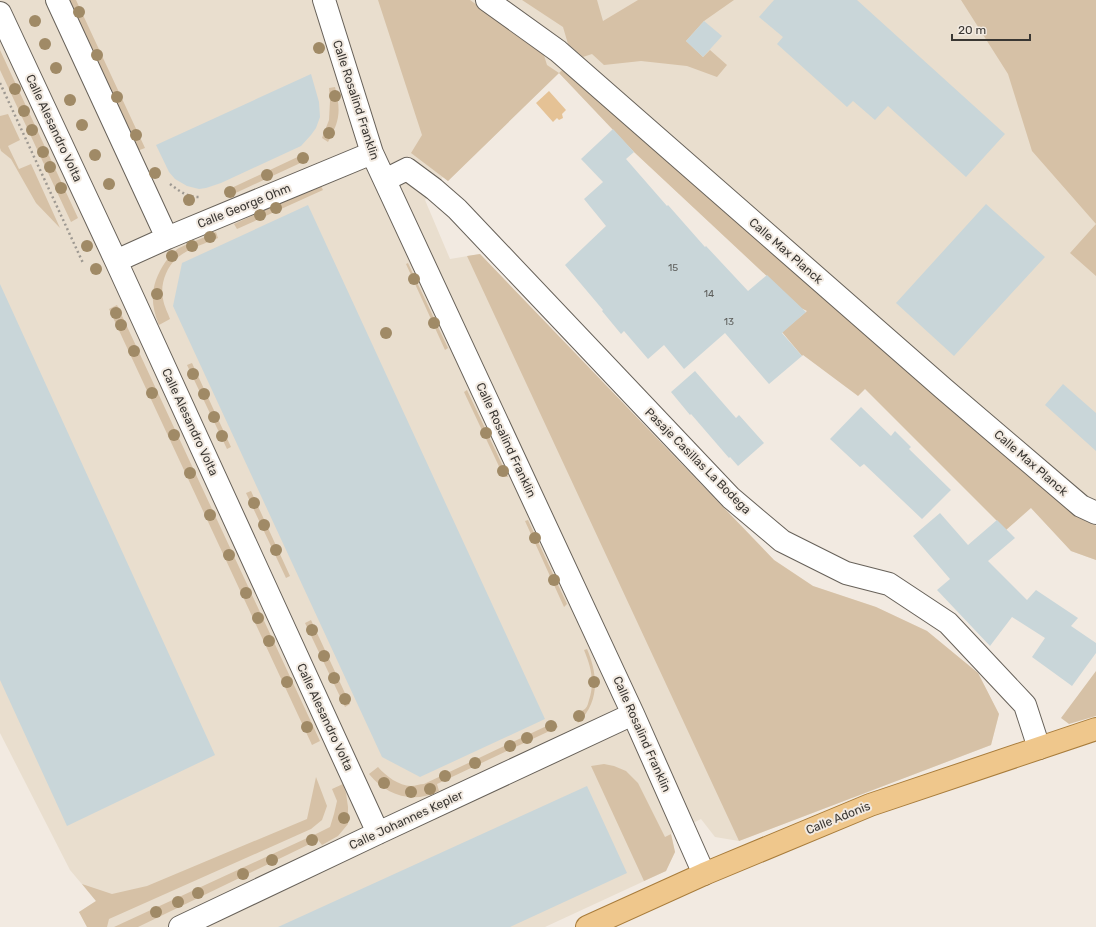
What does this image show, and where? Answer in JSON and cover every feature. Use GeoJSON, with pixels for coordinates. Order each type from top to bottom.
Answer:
{"type":"FeatureCollection","features":[{"type":"Feature","properties":{"kind":"main road","name":"Calle Adonis"},"geometry":{"type":"LineString","coordinates":[[587,927],[704,874],[870,805],[1096,729]]}},
{"type":"Feature","properties":{"kind":"street"},"geometry":{"type":"LineString","coordinates":[[57,0],[167,238]]}},
{"type":"Feature","properties":{"kind":"street","name":"Calle Rosalind Franklin"},"geometry":{"type":"LineString","coordinates":[[324,0],[372,153],[633,714],[704,874]]}},
{"type":"Feature","properties":{"kind":"street","name":"Calle Max Planck"},"geometry":{"type":"LineString","coordinates":[[487,0],[558,51],[944,389],[1088,510]]}},
{"type":"Feature","properties":{"kind":"street","name":"Calle Alesandro Volta"},"geometry":{"type":"LineString","coordinates":[[0,13],[116,261],[378,833]]}},
{"type":"Feature","properties":{"kind":"street","name":"Calle George Ohm"},"geometry":{"type":"LineString","coordinates":[[116,261],[167,238],[372,153]]}},
{"type":"Feature","properties":{"kind":"street","name":"Pasaje Casillas La Bodega"},"geometry":{"type":"LineString","coordinates":[[385,180],[407,170],[434,189],[457,209],[731,498],[782,541],[846,573],[889,584],[948,623],[1025,705],[1039,748]]}},
{"type":"Feature","properties":{"kind":"street","name":"Calle Johannes Kepler"},"geometry":{"type":"LineString","coordinates":[[180,927],[633,714]]}},
{"type":"Feature","properties":{"kind":"path"},"geometry":{"type":"LineString","coordinates":[[0,83],[83,263]]}},
{"type":"Feature","properties":{"kind":"path"},"geometry":{"type":"LineString","coordinates":[[170,184],[181,192],[193,197],[203,197]]}},
{"type":"Feature","properties":{"kind":"shaded area"},"geometry":{"type":"Polygon","coordinates":[[[0,0],[1096,0],[1096,560],[1071,551],[1031,508],[807,311],[801,308],[634,152],[559,73],[448,181],[443,177],[425,200],[450,259],[480,254],[774,560],[813,586],[876,607],[927,631],[978,673],[999,714],[991,745],[739,841],[715,837],[701,819],[671,834],[675,852],[666,871],[545,927],[87,927],[79,912],[96,901],[70,870],[0,733],[0,0]]]}},
{"type":"Feature","properties":{"kind":"shaded area"},"geometry":{"type":"Polygon","coordinates":[[[68,0],[76,0],[145,148],[137,151],[68,0]]]}},
{"type":"Feature","properties":{"kind":"shaded area"},"geometry":{"type":"Polygon","coordinates":[[[378,0],[470,0],[543,52],[547,65],[559,73],[448,181],[411,153],[422,135],[378,0]]]}},
{"type":"Feature","properties":{"kind":"shaded area"},"geometry":{"type":"Polygon","coordinates":[[[522,0],[597,0],[603,21],[638,0],[734,0],[704,21],[686,41],[703,57],[710,50],[727,65],[717,77],[687,66],[641,61],[604,65],[592,54],[583,57],[568,44],[563,27],[522,0]]]}},
{"type":"Feature","properties":{"kind":"shaded area"},"geometry":{"type":"Polygon","coordinates":[[[961,0],[1096,0],[1096,224],[1032,151],[1008,74],[961,0]]]}},
{"type":"Feature","properties":{"kind":"shaded area"},"geometry":{"type":"Polygon","coordinates":[[[0,50],[78,218],[71,222],[0,70],[0,50]]]}},
{"type":"Feature","properties":{"kind":"shaded area"},"geometry":{"type":"Polygon","coordinates":[[[564,68],[1096,526],[1096,560],[1071,551],[1031,508],[1006,530],[865,389],[858,396],[803,355],[802,356],[782,332],[807,311],[801,308],[634,152],[559,73],[564,68]]]}},
{"type":"Feature","properties":{"kind":"shaded area"},"geometry":{"type":"Polygon","coordinates":[[[335,87],[339,109],[335,128],[328,142],[322,138],[329,120],[329,88],[335,87]]]}},
{"type":"Feature","properties":{"kind":"shaded area"},"geometry":{"type":"Polygon","coordinates":[[[549,91],[566,110],[562,114],[563,118],[559,120],[557,118],[553,122],[536,103],[549,91]]]}},
{"type":"Feature","properties":{"kind":"shaded area"},"geometry":{"type":"Polygon","coordinates":[[[8,114],[20,140],[8,146],[19,169],[31,164],[60,228],[36,203],[11,159],[1,151],[0,116],[8,114]]]}},
{"type":"Feature","properties":{"kind":"shaded area"},"geometry":{"type":"Polygon","coordinates":[[[306,153],[309,159],[227,197],[225,191],[306,153]]]}},
{"type":"Feature","properties":{"kind":"shaded area"},"geometry":{"type":"Polygon","coordinates":[[[321,186],[323,190],[237,229],[234,224],[313,188],[321,186]]]}},
{"type":"Feature","properties":{"kind":"shaded area"},"geometry":{"type":"Polygon","coordinates":[[[1096,224],[1096,276],[1070,253],[1096,224]]]}},
{"type":"Feature","properties":{"kind":"shaded area"},"geometry":{"type":"Polygon","coordinates":[[[216,232],[218,238],[185,253],[176,259],[169,267],[163,283],[162,294],[170,319],[159,325],[154,308],[153,292],[161,269],[166,261],[179,248],[216,232]]]}},
{"type":"Feature","properties":{"kind":"shaded area"},"geometry":{"type":"Polygon","coordinates":[[[480,254],[774,560],[813,586],[876,607],[927,631],[978,673],[999,714],[991,745],[739,841],[467,256],[480,254]]]}},
{"type":"Feature","properties":{"kind":"shaded area"},"geometry":{"type":"Polygon","coordinates":[[[408,263],[448,348],[445,350],[406,264],[408,263]]]}},
{"type":"Feature","properties":{"kind":"shaded area"},"geometry":{"type":"Polygon","coordinates":[[[117,305],[320,741],[312,745],[109,309],[117,305]]]}},
{"type":"Feature","properties":{"kind":"shaded area"},"geometry":{"type":"Polygon","coordinates":[[[192,363],[231,447],[227,449],[187,365],[192,363]]]}},
{"type":"Feature","properties":{"kind":"shaded area"},"geometry":{"type":"Polygon","coordinates":[[[467,390],[508,477],[504,477],[464,392],[467,390]]]}},
{"type":"Feature","properties":{"kind":"shaded area"},"geometry":{"type":"Polygon","coordinates":[[[251,491],[290,576],[286,578],[246,493],[251,491]]]}},
{"type":"Feature","properties":{"kind":"shaded area"},"geometry":{"type":"Polygon","coordinates":[[[528,520],[567,604],[564,607],[525,521],[528,520]]]}},
{"type":"Feature","properties":{"kind":"shaded area"},"geometry":{"type":"Polygon","coordinates":[[[311,620],[350,704],[345,707],[305,623],[311,620]]]}},
{"type":"Feature","properties":{"kind":"shaded area"},"geometry":{"type":"Polygon","coordinates":[[[587,649],[593,668],[595,688],[590,706],[578,723],[574,714],[584,710],[587,707],[592,687],[589,662],[584,650],[587,649]]]}},
{"type":"Feature","properties":{"kind":"shaded area"},"geometry":{"type":"Polygon","coordinates":[[[1096,671],[1096,716],[1069,724],[1061,718],[1096,671]]]}},
{"type":"Feature","properties":{"kind":"shaded area"},"geometry":{"type":"Polygon","coordinates":[[[555,722],[558,727],[437,784],[439,791],[429,795],[420,797],[401,796],[384,788],[369,774],[378,767],[389,777],[406,786],[424,784],[555,722]]]}},
{"type":"Feature","properties":{"kind":"shaded area"},"geometry":{"type":"Polygon","coordinates":[[[604,764],[626,771],[638,783],[665,837],[671,834],[675,852],[666,871],[644,881],[591,766],[604,764]]]}},
{"type":"Feature","properties":{"kind":"shaded area"},"geometry":{"type":"Polygon","coordinates":[[[316,777],[327,806],[322,820],[311,829],[109,919],[107,927],[87,927],[79,912],[96,901],[82,884],[112,894],[147,886],[307,819],[316,777]]]}},
{"type":"Feature","properties":{"kind":"shaded area"},"geometry":{"type":"Polygon","coordinates":[[[343,784],[348,807],[348,824],[338,836],[322,845],[318,840],[138,927],[114,927],[330,827],[337,801],[332,789],[343,784]]]}},
{"type":"Feature","properties":{"kind":"building"},"geometry":{"type":"Polygon","coordinates":[[[774,0],[857,0],[1005,134],[966,177],[888,106],[875,120],[853,101],[847,107],[777,44],[783,37],[759,17],[774,0]]]}},
{"type":"Feature","properties":{"kind":"building"},"geometry":{"type":"Polygon","coordinates":[[[704,21],[722,36],[703,57],[686,41],[704,21]]]}},
{"type":"Feature","properties":{"kind":"building"},"geometry":{"type":"Polygon","coordinates":[[[311,74],[319,102],[320,117],[316,128],[301,146],[221,183],[206,188],[199,189],[187,186],[175,179],[169,172],[156,145],[311,74]]]}},
{"type":"Feature","properties":{"kind":"building"},"geometry":{"type":"Polygon","coordinates":[[[613,129],[634,152],[626,159],[667,206],[668,205],[705,247],[706,246],[748,291],[767,275],[806,312],[782,333],[802,356],[769,384],[725,333],[684,369],[664,345],[648,359],[624,331],[621,334],[565,265],[606,226],[584,199],[603,182],[581,159],[613,129]]]}},
{"type":"Feature","properties":{"kind":"building"},"geometry":{"type":"Polygon","coordinates":[[[986,204],[1045,257],[954,356],[896,303],[986,204]]]}},
{"type":"Feature","properties":{"kind":"building"},"geometry":{"type":"Polygon","coordinates":[[[308,205],[545,719],[420,777],[382,757],[173,306],[182,263],[308,205]]]}},
{"type":"Feature","properties":{"kind":"building"},"geometry":{"type":"Polygon","coordinates":[[[0,284],[215,755],[67,826],[0,680],[0,284]]]}},
{"type":"Feature","properties":{"kind":"building"},"geometry":{"type":"Polygon","coordinates":[[[695,371],[736,418],[739,415],[764,443],[738,466],[730,457],[729,458],[691,414],[690,415],[671,392],[695,371]]]}},
{"type":"Feature","properties":{"kind":"building"},"geometry":{"type":"Polygon","coordinates":[[[1063,384],[1096,413],[1096,451],[1045,405],[1063,384]]]}},
{"type":"Feature","properties":{"kind":"building"},"geometry":{"type":"Polygon","coordinates":[[[861,407],[891,436],[895,431],[911,447],[909,449],[951,490],[922,519],[864,464],[860,467],[830,439],[861,407]]]}},
{"type":"Feature","properties":{"kind":"building"},"geometry":{"type":"Polygon","coordinates":[[[940,513],[968,545],[997,520],[1015,538],[988,561],[1027,600],[1036,590],[1078,618],[1071,626],[1096,643],[1096,653],[1072,686],[1032,657],[1045,638],[1012,617],[990,646],[937,590],[950,579],[913,536],[940,513]]]}},
{"type":"Feature","properties":{"kind":"building"},"geometry":{"type":"Polygon","coordinates":[[[587,786],[627,873],[510,927],[278,927],[587,786]]]}}]}
